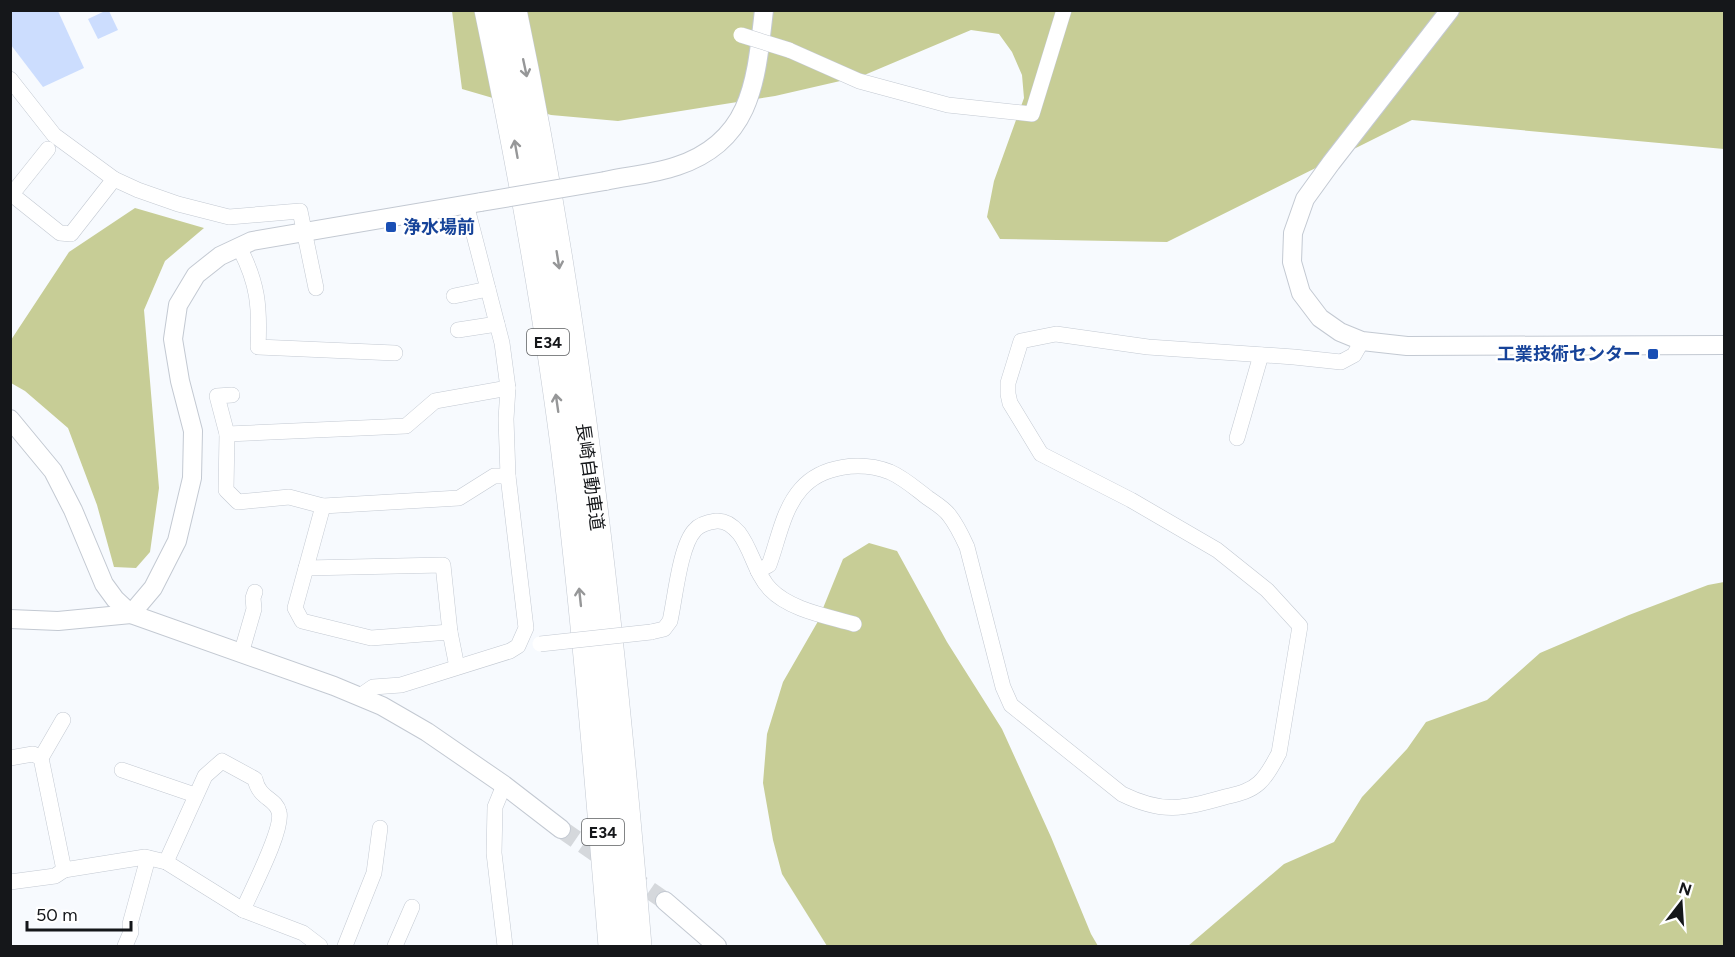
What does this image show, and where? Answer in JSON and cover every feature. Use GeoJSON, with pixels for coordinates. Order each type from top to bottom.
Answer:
{"type":"FeatureCollection","features":[{"type":"Feature","properties":{"kind":"highway","name":"長崎自動車道"},"geometry":{"type":"LineString","coordinates":[[488,10],[510,113],[541,295],[565,457],[592,717],[612,946]]}},
{"type":"Feature","properties":{"kind":"highway","name":"長崎自動車道"},"geometry":{"type":"LineString","coordinates":[[513,10],[540,149],[590,466],[620,729],[638,946]]}},
{"type":"Feature","properties":{"kind":"highway"},"geometry":{"type":"LineString","coordinates":[[603,577],[627,669],[656,946]]}},
{"type":"Feature","properties":{"kind":"highway"},"geometry":{"type":"LineString","coordinates":[[592,717],[593,946]]}},
{"type":"Feature","properties":{"kind":"street"},"geometry":{"type":"LineString","coordinates":[[10,619],[58,621],[131,614],[153,588],[177,541],[192,478],[193,431],[180,381],[173,339],[178,305],[196,276],[220,256],[252,241],[605,181],[676,167],[701,156],[726,136],[745,112],[756,78],[764,10]]}},
{"type":"Feature","properties":{"kind":"street"},"geometry":{"type":"LineString","coordinates":[[741,35],[789,50],[859,81],[925,99],[948,105],[1032,114],[1064,10]]}},
{"type":"Feature","properties":{"kind":"street"},"geometry":{"type":"LineString","coordinates":[[1450,10],[1305,199],[1293,233],[1292,262],[1301,293],[1320,318],[1340,332],[1362,341],[1407,346],[1725,345]]}},
{"type":"Feature","properties":{"kind":"street"},"geometry":{"type":"LineString","coordinates":[[10,79],[54,135],[114,179],[178,204],[229,217],[300,211],[306,231],[316,288]]}},
{"type":"Feature","properties":{"kind":"street"},"geometry":{"type":"LineString","coordinates":[[48,149],[11,194],[60,233],[71,234],[114,179]]}},
{"type":"Feature","properties":{"kind":"street"},"geometry":{"type":"LineString","coordinates":[[360,696],[373,687],[401,685],[510,651],[518,646],[526,628],[508,476],[506,419],[508,388],[502,343],[488,289],[473,203]]}},
{"type":"Feature","properties":{"kind":"street"},"geometry":{"type":"LineString","coordinates":[[239,247],[250,268],[260,311],[258,347],[395,353]]}},
{"type":"Feature","properties":{"kind":"street"},"geometry":{"type":"LineString","coordinates":[[454,296],[488,289]]}},
{"type":"Feature","properties":{"kind":"street"},"geometry":{"type":"LineString","coordinates":[[458,330],[497,324]]}},
{"type":"Feature","properties":{"kind":"street"},"geometry":{"type":"LineString","coordinates":[[758,571],[769,565],[790,505],[802,488],[831,470],[850,466],[891,472],[948,513],[958,529],[967,547],[1003,687],[1011,705],[1122,794],[1142,804],[1163,808],[1189,807],[1247,791],[1260,783],[1271,769],[1279,753],[1300,626],[1267,590],[1217,550],[1131,500],[1041,454],[1010,403],[1008,384],[1021,341],[1056,334],[1148,347],[1341,362],[1354,355],[1362,341]]}},
{"type":"Feature","properties":{"kind":"street"},"geometry":{"type":"LineString","coordinates":[[1237,438],[1261,355]]}},
{"type":"Feature","properties":{"kind":"street"},"geometry":{"type":"LineString","coordinates":[[227,434],[406,426],[435,401],[508,388]]}},
{"type":"Feature","properties":{"kind":"street"},"geometry":{"type":"LineString","coordinates":[[232,395],[217,396],[227,434],[226,490],[238,502],[289,497],[323,506],[459,498],[494,476],[508,476]]}},
{"type":"Feature","properties":{"kind":"street"},"geometry":{"type":"LineString","coordinates":[[10,419],[53,471],[73,510],[104,584],[115,599],[131,614],[360,696],[382,706],[427,732],[504,785],[561,829]]}},
{"type":"Feature","properties":{"kind":"street"},"geometry":{"type":"LineString","coordinates":[[323,506],[295,608],[302,621],[371,638],[450,632]]}},
{"type":"Feature","properties":{"kind":"street"},"geometry":{"type":"LineString","coordinates":[[523,638],[540,644],[664,629],[670,621],[687,542],[696,529],[707,523],[718,521],[731,524],[739,534],[758,571],[771,590],[790,603],[854,624]]}},
{"type":"Feature","properties":{"kind":"street"},"geometry":{"type":"LineString","coordinates":[[306,568],[443,565],[450,632],[457,667]]}},
{"type":"Feature","properties":{"kind":"street"},"geometry":{"type":"LineString","coordinates":[[241,654],[254,609],[255,592]]}},
{"type":"Feature","properties":{"kind":"street"},"geometry":{"type":"LineString","coordinates":[[63,720],[41,758],[64,870]]}},
{"type":"Feature","properties":{"kind":"street"},"geometry":{"type":"LineString","coordinates":[[10,758],[33,754],[41,758]]}},
{"type":"Feature","properties":{"kind":"street"},"geometry":{"type":"LineString","coordinates":[[166,862],[205,776],[222,761],[255,779],[257,789],[278,807],[280,815],[273,842],[243,910]]}},
{"type":"Feature","properties":{"kind":"street"},"geometry":{"type":"LineString","coordinates":[[122,770],[195,795]]}},
{"type":"Feature","properties":{"kind":"street"},"geometry":{"type":"LineString","coordinates":[[504,785],[495,807],[495,853],[505,946]]}},
{"type":"Feature","properties":{"kind":"street"},"geometry":{"type":"LineString","coordinates":[[345,946],[374,873],[380,828]]}},
{"type":"Feature","properties":{"kind":"street"},"geometry":{"type":"LineString","coordinates":[[125,946],[131,932],[130,924],[148,858]]}},
{"type":"Feature","properties":{"kind":"street"},"geometry":{"type":"LineString","coordinates":[[10,882],[55,876],[64,870],[148,858],[166,862],[243,910],[303,933],[320,946]]}},
{"type":"Feature","properties":{"kind":"street"},"geometry":{"type":"LineString","coordinates":[[665,901],[712,945]]}},
{"type":"Feature","properties":{"kind":"street"},"geometry":{"type":"LineString","coordinates":[[395,946],[412,907]]}},
{"type":"Feature","properties":{"kind":"green space"},"geometry":{"type":"Polygon","coordinates":[[[452,11],[1724,11],[1724,149],[1412,120],[1167,242],[1000,239],[987,217],[994,181],[1024,98],[1022,75],[1012,52],[999,34],[971,30],[862,76],[775,96],[618,121],[551,115],[462,89],[452,11]]]}},
{"type":"Feature","properties":{"kind":"green space"},"geometry":{"type":"Polygon","coordinates":[[[135,208],[204,228],[165,261],[144,310],[159,488],[150,552],[136,568],[114,567],[97,505],[68,428],[25,391],[11,383],[11,340],[69,252],[135,208]]]}},
{"type":"Feature","properties":{"kind":"green space"},"geometry":{"type":"Polygon","coordinates":[[[869,543],[897,551],[947,642],[1002,729],[1098,946],[827,946],[782,874],[773,840],[763,783],[767,734],[783,682],[817,623],[843,559],[869,543]]]}},
{"type":"Feature","properties":{"kind":"green space"},"geometry":{"type":"Polygon","coordinates":[[[1724,582],[1724,946],[1188,946],[1284,864],[1334,842],[1362,797],[1407,749],[1426,722],[1487,700],[1540,653],[1629,615],[1708,585],[1724,582]]]}},
{"type":"Feature","properties":{"kind":"water"},"geometry":{"type":"Polygon","coordinates":[[[11,10],[58,11],[84,68],[43,87],[11,45],[11,10]]]}},
{"type":"Feature","properties":{"kind":"water"},"geometry":{"type":"Polygon","coordinates":[[[109,11],[118,30],[98,39],[88,19],[109,11]]]}},
{"type":"Feature","properties":{"kind":"tunnel"},"geometry":{"type":"LineString","coordinates":[[561,829],[665,901]]}},
{"type":"Feature","properties":{"kind":"place","name":"浄水場前"},"geometry":{"type":"Point","coordinates":[391,227]}},
{"type":"Feature","properties":{"kind":"place","name":"工業技術センター"},"geometry":{"type":"Point","coordinates":[1653,354]}}]}
